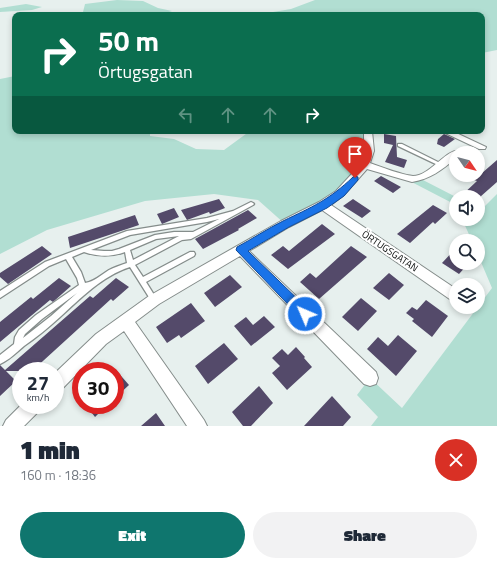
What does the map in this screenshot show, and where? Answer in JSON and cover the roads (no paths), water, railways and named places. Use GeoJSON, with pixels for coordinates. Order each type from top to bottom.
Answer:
{"type":"FeatureCollection","features":[{"type":"Feature","properties":{"kind":"street"},"geometry":{"type":"LineString","coordinates":[[64,375],[101,339],[154,300],[285,224],[324,206],[340,194],[355,178],[364,165],[368,151],[368,134]]}},
{"type":"Feature","properties":{"kind":"street"},"geometry":{"type":"LineString","coordinates":[[452,134],[480,146]]}},
{"type":"Feature","properties":{"kind":"street"},"geometry":{"type":"LineString","coordinates":[[464,139],[467,142],[466,146]]}},
{"type":"Feature","properties":{"kind":"street"},"geometry":{"type":"LineString","coordinates":[[364,165],[412,179],[427,176],[449,158]]}},
{"type":"Feature","properties":{"kind":"street","name":"ÖRTUGSGATAN"},"geometry":{"type":"LineString","coordinates":[[324,206],[449,291]]}},
{"type":"Feature","properties":{"kind":"street"},"geometry":{"type":"LineString","coordinates":[[241,250],[370,378]]}},
{"type":"Feature","properties":{"kind":"street"},"geometry":{"type":"LineString","coordinates":[[125,320],[198,426]]}},
{"type":"Feature","properties":{"kind":"street"},"geometry":{"type":"LineString","coordinates":[[12,426],[24,414]]}},
{"type":"Feature","properties":{"kind":"lane"},"geometry":{"type":"LineString","coordinates":[[400,145],[442,164]]}},
{"type":"Feature","properties":{"kind":"lane"},"geometry":{"type":"LineString","coordinates":[[0,360],[120,266],[131,264],[181,238],[189,237],[251,204]]}},
{"type":"Feature","properties":{"kind":"lane"},"geometry":{"type":"LineString","coordinates":[[0,295],[46,264],[84,250],[140,231],[207,220],[232,213]]}},
{"type":"Feature","properties":{"kind":"lane"},"geometry":{"type":"LineString","coordinates":[[84,250],[93,254],[104,255],[114,253],[157,237],[178,234],[195,234]]}},
{"type":"Feature","properties":{"kind":"lane"},"geometry":{"type":"LineString","coordinates":[[127,248],[131,264],[154,300]]}},
{"type":"Feature","properties":{"kind":"lane"},"geometry":{"type":"LineString","coordinates":[[142,281],[192,254]]}},
{"type":"Feature","properties":{"kind":"lane"},"geometry":{"type":"LineString","coordinates":[[68,256],[70,262],[82,280],[82,286]]}},
{"type":"Feature","properties":{"kind":"lane"},"geometry":{"type":"LineString","coordinates":[[18,346],[19,337],[22,332],[39,318],[82,286],[94,285]]}}]}
